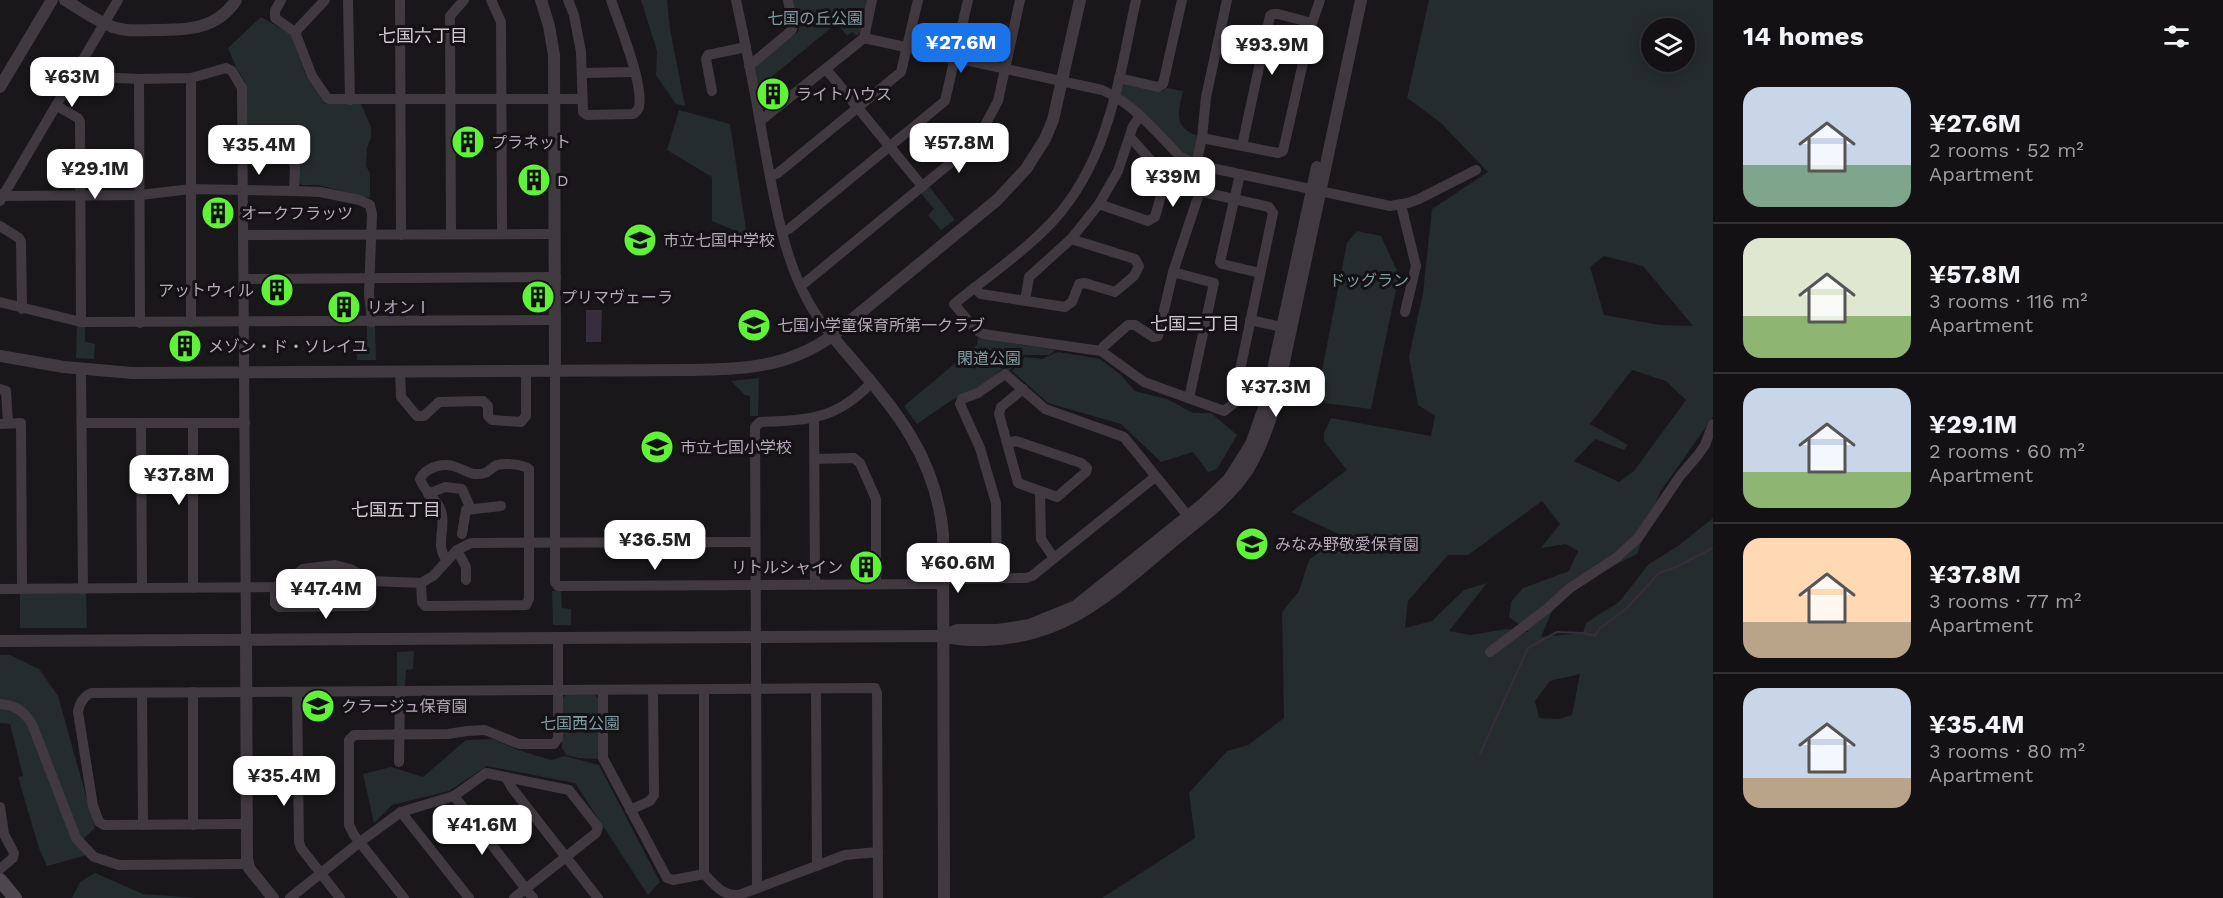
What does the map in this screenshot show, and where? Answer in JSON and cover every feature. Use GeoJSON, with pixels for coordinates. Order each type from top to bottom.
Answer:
{"type":"FeatureCollection","features":[{"type":"Feature","properties":{"kind":"main road"},"geometry":{"type":"LineString","coordinates":[[0,879],[15,898]]}},
{"type":"Feature","properties":{"kind":"street"},"geometry":{"type":"LineString","coordinates":[[0,87],[52,0]]}},
{"type":"Feature","properties":{"kind":"street"},"geometry":{"type":"LineString","coordinates":[[65,0],[104,23],[127,30],[189,30],[216,21],[231,8],[236,0]]}},
{"type":"Feature","properties":{"kind":"street"},"geometry":{"type":"LineString","coordinates":[[1,197],[118,0]]}},
{"type":"Feature","properties":{"kind":"street"},"geometry":{"type":"LineString","coordinates":[[281,0],[275,11],[275,18],[295,33],[312,76],[324,96],[331,100],[582,99]]}},
{"type":"Feature","properties":{"kind":"street"},"geometry":{"type":"LineString","coordinates":[[295,33],[325,0]]}},
{"type":"Feature","properties":{"kind":"street"},"geometry":{"type":"LineString","coordinates":[[348,0],[350,100]]}},
{"type":"Feature","properties":{"kind":"street"},"geometry":{"type":"LineString","coordinates":[[400,0],[400,235]]}},
{"type":"Feature","properties":{"kind":"street"},"geometry":{"type":"LineString","coordinates":[[451,234],[450,16],[464,0]]}},
{"type":"Feature","properties":{"kind":"street"},"geometry":{"type":"LineString","coordinates":[[491,0],[501,22],[502,234]]}},
{"type":"Feature","properties":{"kind":"street"},"geometry":{"type":"LineString","coordinates":[[541,0],[552,41],[555,99],[555,582],[558,586],[876,584],[1026,578],[1032,576],[1155,477]]}},
{"type":"Feature","properties":{"kind":"street"},"geometry":{"type":"LineString","coordinates":[[568,0],[578,33],[583,112],[587,115],[633,114],[639,107],[639,92],[635,72],[611,0]]}},
{"type":"Feature","properties":{"kind":"street"},"geometry":{"type":"LineString","coordinates":[[736,0],[782,232],[801,286],[815,315],[909,432],[930,471],[941,517],[944,898]]}},
{"type":"Feature","properties":{"kind":"street"},"geometry":{"type":"LineString","coordinates":[[749,66],[791,30],[793,26],[788,0]]}},
{"type":"Feature","properties":{"kind":"street"},"geometry":{"type":"LineString","coordinates":[[760,121],[864,38],[872,0]]}},
{"type":"Feature","properties":{"kind":"street"},"geometry":{"type":"LineString","coordinates":[[770,176],[778,173],[901,72],[918,0]]}},
{"type":"Feature","properties":{"kind":"street"},"geometry":{"type":"LineString","coordinates":[[782,232],[789,229],[945,101],[968,0]]}},
{"type":"Feature","properties":{"kind":"street"},"geometry":{"type":"LineString","coordinates":[[801,286],[976,142],[996,106],[1020,0]]}},
{"type":"Feature","properties":{"kind":"street"},"geometry":{"type":"LineString","coordinates":[[0,356],[81,369],[132,373],[747,368],[775,363],[798,355],[832,336],[1016,182],[1045,139],[1053,120],[1080,0]]}},
{"type":"Feature","properties":{"kind":"street"},"geometry":{"type":"LineString","coordinates":[[1101,351],[1128,325],[1135,325],[1153,337],[1158,336],[1173,272],[1197,195],[1203,192],[1269,207],[1273,210],[1233,404],[1224,411],[1144,382],[1101,351],[979,333],[954,304],[1035,239],[1053,221],[1084,180],[1100,146],[1119,78],[1136,0]]}},
{"type":"Feature","properties":{"kind":"street"},"geometry":{"type":"LineString","coordinates":[[1119,78],[1158,87],[1163,84],[1182,0]]}},
{"type":"Feature","properties":{"kind":"street"},"geometry":{"type":"LineString","coordinates":[[1196,164],[1208,90],[1227,0]]}},
{"type":"Feature","properties":{"kind":"street"},"geometry":{"type":"LineString","coordinates":[[1202,138],[1278,153],[1283,151],[1312,23],[1320,0]]}},
{"type":"Feature","properties":{"kind":"street"},"geometry":{"type":"LineString","coordinates":[[0,641],[942,636],[957,630],[998,630],[1029,626],[1076,606],[1192,520],[1217,506],[1236,485],[1256,456],[1269,427],[1275,404],[1353,0]]}},
{"type":"Feature","properties":{"kind":"street"},"geometry":{"type":"LineString","coordinates":[[1192,520],[1223,486],[1247,453],[1256,434],[1266,402],[1361,0]]}},
{"type":"Feature","properties":{"kind":"street"},"geometry":{"type":"LineString","coordinates":[[1242,146],[1270,16],[1278,14],[1312,23]]}},
{"type":"Feature","properties":{"kind":"street"},"geometry":{"type":"LineString","coordinates":[[864,38],[1084,85],[1114,95],[1140,116],[1181,157],[1196,164],[1316,191],[1390,206],[1401,205],[1419,199],[1476,170]]}},
{"type":"Feature","properties":{"kind":"street"},"geometry":{"type":"LineString","coordinates":[[712,90],[706,59],[708,55],[746,47]]}},
{"type":"Feature","properties":{"kind":"street"},"geometry":{"type":"LineString","coordinates":[[80,66],[99,77],[138,79],[191,78],[222,67],[232,71],[242,88],[246,824],[248,864],[273,898]]}},
{"type":"Feature","properties":{"kind":"street"},"geometry":{"type":"LineString","coordinates":[[826,69],[922,186]]}},
{"type":"Feature","properties":{"kind":"street"},"geometry":{"type":"LineString","coordinates":[[582,73],[635,72]]}},
{"type":"Feature","properties":{"kind":"street"},"geometry":{"type":"LineString","coordinates":[[191,78],[191,322]]}},
{"type":"Feature","properties":{"kind":"street"},"geometry":{"type":"LineString","coordinates":[[138,79],[140,323]]}},
{"type":"Feature","properties":{"kind":"street"},"geometry":{"type":"LineString","coordinates":[[57,106],[78,118],[80,122],[81,322]]}},
{"type":"Feature","properties":{"kind":"street"},"geometry":{"type":"LineString","coordinates":[[1025,301],[1029,277],[1071,239],[1099,204],[1118,171],[1135,122],[1140,116]]}},
{"type":"Feature","properties":{"kind":"street"},"geometry":{"type":"LineString","coordinates":[[243,135],[250,136],[293,160],[294,191]]}},
{"type":"Feature","properties":{"kind":"street"},"geometry":{"type":"LineString","coordinates":[[1099,204],[1149,221],[1155,217],[1166,177],[1130,137]]}},
{"type":"Feature","properties":{"kind":"street"},"geometry":{"type":"LineString","coordinates":[[1239,174],[1220,262],[1260,273]]}},
{"type":"Feature","properties":{"kind":"street"},"geometry":{"type":"LineString","coordinates":[[1,197],[140,195],[190,189],[321,192],[365,202],[371,208],[372,322]]}},
{"type":"Feature","properties":{"kind":"street"},"geometry":{"type":"LineString","coordinates":[[1401,205],[1416,266],[1405,312]]}},
{"type":"Feature","properties":{"kind":"street"},"geometry":{"type":"LineString","coordinates":[[0,226],[19,238],[21,242],[22,309]]}},
{"type":"Feature","properties":{"kind":"street"},"geometry":{"type":"LineString","coordinates":[[243,235],[555,234]]}},
{"type":"Feature","properties":{"kind":"street"},"geometry":{"type":"LineString","coordinates":[[974,288],[981,294],[1068,306],[1079,284],[1085,283],[1115,292],[1137,272],[1139,266],[1135,259],[1071,239]]}},
{"type":"Feature","properties":{"kind":"street"},"geometry":{"type":"LineString","coordinates":[[1173,272],[1214,283],[1189,398]]}},
{"type":"Feature","properties":{"kind":"street"},"geometry":{"type":"LineString","coordinates":[[244,279],[556,277]]}},
{"type":"Feature","properties":{"kind":"street"},"geometry":{"type":"LineString","coordinates":[[0,302],[81,322],[556,320]]}},
{"type":"Feature","properties":{"kind":"street"},"geometry":{"type":"LineString","coordinates":[[1250,320],[1282,327]]}},
{"type":"Feature","properties":{"kind":"street"},"geometry":{"type":"LineString","coordinates":[[81,369],[83,589]]}},
{"type":"Feature","properties":{"kind":"street"},"geometry":{"type":"LineString","coordinates":[[400,371],[401,397],[417,416],[424,416],[439,402],[483,401],[488,406],[488,416],[492,420],[521,422],[526,416],[526,371]]}},
{"type":"Feature","properties":{"kind":"street"},"geometry":{"type":"LineString","coordinates":[[998,578],[996,503],[980,448],[960,402],[1005,374],[1048,410],[1124,437],[1192,520]]}},
{"type":"Feature","properties":{"kind":"street"},"geometry":{"type":"LineString","coordinates":[[757,888],[754,637],[755,427],[760,422],[814,419],[844,406],[871,383]]}},
{"type":"Feature","properties":{"kind":"street"},"geometry":{"type":"LineString","coordinates":[[0,389],[6,391],[4,424],[21,423],[22,589]]}},
{"type":"Feature","properties":{"kind":"street"},"geometry":{"type":"LineString","coordinates":[[1007,443],[1016,441],[1081,463],[1087,468],[1084,475],[1060,496],[1053,497],[1018,483],[999,414],[1000,409],[1023,389]]}},
{"type":"Feature","properties":{"kind":"street"},"geometry":{"type":"LineString","coordinates":[[814,419],[815,585]]}},
{"type":"Feature","properties":{"kind":"street"},"geometry":{"type":"LineString","coordinates":[[82,423],[244,423]]}},
{"type":"Feature","properties":{"kind":"street"},"geometry":{"type":"LineString","coordinates":[[141,423],[142,588]]}},
{"type":"Feature","properties":{"kind":"street"},"geometry":{"type":"LineString","coordinates":[[193,423],[193,588]]}},
{"type":"Feature","properties":{"kind":"street"},"geometry":{"type":"LineString","coordinates":[[1490,652],[1548,608],[1570,588],[1616,558],[1638,538],[1680,476],[1702,450],[1713,424]]}},
{"type":"Feature","properties":{"kind":"street"},"geometry":{"type":"LineString","coordinates":[[815,459],[854,458],[861,464],[876,499],[876,584]]}},
{"type":"Feature","properties":{"kind":"street"},"geometry":{"type":"LineString","coordinates":[[421,583],[422,602],[425,606],[523,606],[529,599],[529,469],[524,465],[496,465],[486,473],[467,474],[452,466],[429,468],[423,472],[420,479],[428,494],[438,501],[442,515],[441,553],[447,561]]}},
{"type":"Feature","properties":{"kind":"street"},"geometry":{"type":"LineString","coordinates":[[428,494],[446,487],[462,489],[471,509]]}},
{"type":"Feature","properties":{"kind":"street"},"geometry":{"type":"LineString","coordinates":[[1040,492],[1041,539],[1054,558]]}},
{"type":"Feature","properties":{"kind":"street"},"geometry":{"type":"LineString","coordinates":[[466,580],[466,567],[461,548],[466,510],[501,506]]}},
{"type":"Feature","properties":{"kind":"street"},"geometry":{"type":"LineString","coordinates":[[442,531],[462,534]]}},
{"type":"Feature","properties":{"kind":"street"},"geometry":{"type":"LineString","coordinates":[[0,589],[274,587],[285,583],[303,569],[335,565],[350,569],[372,581],[421,583],[433,576],[461,548],[489,542],[555,544],[754,542]]}},
{"type":"Feature","properties":{"kind":"street"},"geometry":{"type":"LineString","coordinates":[[274,587],[275,604],[279,606],[367,606],[371,601],[372,581]]}},
{"type":"Feature","properties":{"kind":"street"},"geometry":{"type":"LineString","coordinates":[[404,898],[349,825],[349,740],[354,735],[448,734],[488,730],[519,744],[554,744],[558,738],[558,639]]}},
{"type":"Feature","properties":{"kind":"street"},"geometry":{"type":"LineString","coordinates":[[246,824],[104,825],[97,820],[78,712],[87,694],[875,688],[877,690],[878,898]]}},
{"type":"Feature","properties":{"kind":"street"},"geometry":{"type":"LineString","coordinates":[[704,689],[704,874],[722,892],[730,896],[739,895],[845,855],[878,852]]}},
{"type":"Feature","properties":{"kind":"street"},"geometry":{"type":"LineString","coordinates":[[816,689],[817,866]]}},
{"type":"Feature","properties":{"kind":"street"},"geometry":{"type":"LineString","coordinates":[[603,690],[603,758],[667,878],[673,880],[704,874]]}},
{"type":"Feature","properties":{"kind":"street"},"geometry":{"type":"LineString","coordinates":[[630,810],[650,801],[654,795],[653,690]]}},
{"type":"Feature","properties":{"kind":"street"},"geometry":{"type":"LineString","coordinates":[[399,762],[400,691]]}},
{"type":"Feature","properties":{"kind":"street"},"geometry":{"type":"LineString","coordinates":[[193,692],[194,825]]}},
{"type":"Feature","properties":{"kind":"street"},"geometry":{"type":"LineString","coordinates":[[297,692],[298,842],[340,898]]}},
{"type":"Feature","properties":{"kind":"street"},"geometry":{"type":"LineString","coordinates":[[142,693],[143,825]]}},
{"type":"Feature","properties":{"kind":"street"},"geometry":{"type":"LineString","coordinates":[[0,704],[15,707],[26,715],[32,724],[76,838],[94,857],[118,865],[248,864]]}},
{"type":"Feature","properties":{"kind":"street"},"geometry":{"type":"LineString","coordinates":[[290,898],[401,812],[454,796],[483,774],[568,790],[597,825],[596,833],[514,898]]}},
{"type":"Feature","properties":{"kind":"street"},"geometry":{"type":"LineString","coordinates":[[506,777],[512,788],[598,898]]}},
{"type":"Feature","properties":{"kind":"street"},"geometry":{"type":"LineString","coordinates":[[454,796],[533,898]]}},
{"type":"Feature","properties":{"kind":"street"},"geometry":{"type":"LineString","coordinates":[[0,807],[4,834],[14,854],[13,858],[0,868]]}},
{"type":"Feature","properties":{"kind":"street"},"geometry":{"type":"LineString","coordinates":[[401,812],[469,898]]}},
{"type":"Feature","properties":{"kind":"green space"},"geometry":{"type":"Polygon","coordinates":[[[641,0],[667,0],[670,29],[685,106],[676,104],[656,75],[657,51],[641,0]]]}},
{"type":"Feature","properties":{"kind":"green space","name":"七国の丘公園"},"geometry":{"type":"Polygon","coordinates":[[[793,0],[867,0],[860,32],[857,36],[852,32],[847,36],[837,23],[758,88],[754,71],[756,66],[799,31],[793,0]]]}},
{"type":"Feature","properties":{"kind":"green space"},"geometry":{"type":"Polygon","coordinates":[[[1429,0],[1713,0],[1713,417],[1660,492],[1637,554],[1560,592],[1541,637],[1583,633],[1586,623],[1619,602],[1649,564],[1678,546],[1713,518],[1713,898],[1102,898],[1195,838],[1189,793],[1227,751],[1248,745],[1284,718],[1282,612],[1299,591],[1309,560],[1341,535],[1291,512],[1347,470],[1324,441],[1324,433],[1331,418],[1431,436],[1435,416],[1418,405],[1409,357],[1423,293],[1432,209],[1488,172],[1440,122],[1407,98],[1429,0]],[[1604,256],[1590,267],[1604,315],[1660,325],[1693,326],[1643,266],[1604,256]],[[1632,370],[1590,424],[1628,445],[1624,450],[1595,439],[1574,461],[1619,482],[1634,471],[1686,400],[1666,381],[1632,370]],[[1542,501],[1468,555],[1448,555],[1408,601],[1405,628],[1432,621],[1464,590],[1487,583],[1449,631],[1470,635],[1507,629],[1529,632],[1509,617],[1511,602],[1523,588],[1569,571],[1578,551],[1566,544],[1541,548],[1560,524],[1542,501]],[[1580,674],[1550,681],[1535,701],[1539,718],[1559,719],[1572,715],[1580,674]]]}},
{"type":"Feature","properties":{"kind":"green space"},"geometry":{"type":"Polygon","coordinates":[[[261,17],[291,34],[306,76],[325,104],[361,104],[371,127],[366,166],[370,173],[370,198],[318,185],[302,185],[298,182],[298,157],[245,128],[245,82],[228,48],[261,17]]]}},
{"type":"Feature","properties":{"kind":"green space"},"geometry":{"type":"Polygon","coordinates":[[[1124,83],[1162,91],[1167,88],[1183,91],[1179,113],[1181,124],[1198,136],[1193,157],[1189,157],[1121,95],[1120,86],[1124,83]]]}},
{"type":"Feature","properties":{"kind":"green space"},"geometry":{"type":"Polygon","coordinates":[[[679,110],[730,124],[747,236],[712,221],[712,177],[667,150],[679,110]]]}},
{"type":"Feature","properties":{"kind":"green space"},"geometry":{"type":"Polygon","coordinates":[[[928,185],[955,220],[941,230],[928,215],[934,209],[920,192],[928,185]]]}},
{"type":"Feature","properties":{"kind":"green space","name":"ドッグラン"},"geometry":{"type":"Polygon","coordinates":[[[1357,231],[1381,236],[1399,275],[1371,409],[1324,403],[1320,381],[1347,243],[1357,231]]]}},
{"type":"Feature","properties":{"kind":"green space"},"geometry":{"type":"Polygon","coordinates":[[[77,325],[85,326],[85,342],[95,344],[94,359],[76,358],[77,325]]]}},
{"type":"Feature","properties":{"kind":"green space"},"geometry":{"type":"Polygon","coordinates":[[[367,325],[375,325],[376,360],[357,360],[357,343],[367,343],[367,325]]]}},
{"type":"Feature","properties":{"kind":"green space","name":"閑道公園"},"geometry":{"type":"Polygon","coordinates":[[[978,338],[1056,350],[1049,355],[1024,355],[1009,371],[1005,367],[981,386],[952,400],[917,424],[904,406],[977,345],[978,338]]]}},
{"type":"Feature","properties":{"kind":"green space"},"geometry":{"type":"Polygon","coordinates":[[[1058,352],[1100,359],[1120,374],[1135,391],[1167,399],[1193,413],[1211,413],[1237,435],[1217,469],[1208,472],[1193,452],[1161,462],[1121,424],[1048,403],[1012,371],[1025,357],[1042,359],[1058,352]]]}},
{"type":"Feature","properties":{"kind":"green space"},"geometry":{"type":"Polygon","coordinates":[[[759,378],[758,416],[750,416],[750,396],[745,395],[731,381],[759,378]]]}},
{"type":"Feature","properties":{"kind":"green space"},"geometry":{"type":"Polygon","coordinates":[[[552,591],[561,591],[562,608],[571,609],[571,625],[553,625],[552,591]]]}},
{"type":"Feature","properties":{"kind":"green space"},"geometry":{"type":"Polygon","coordinates":[[[20,593],[86,593],[87,628],[20,628],[20,593]]]}},
{"type":"Feature","properties":{"kind":"green space"},"geometry":{"type":"Polygon","coordinates":[[[414,651],[413,669],[406,670],[405,686],[397,687],[397,652],[414,651]]]}},
{"type":"Feature","properties":{"kind":"green space"},"geometry":{"type":"Polygon","coordinates":[[[0,655],[10,655],[39,669],[58,696],[95,828],[82,840],[87,855],[47,866],[39,848],[18,777],[23,776],[10,724],[0,723],[0,655]]]}},
{"type":"Feature","properties":{"kind":"green space","name":"七国西公園"},"geometry":{"type":"Polygon","coordinates":[[[566,695],[595,695],[598,698],[598,759],[566,755],[562,748],[562,698],[566,695]]]}},
{"type":"Feature","properties":{"kind":"green space"},"geometry":{"type":"Polygon","coordinates":[[[493,739],[518,750],[551,760],[565,756],[599,765],[660,882],[648,895],[575,783],[487,766],[449,791],[392,805],[374,823],[363,774],[391,767],[423,777],[466,740],[493,739]]]}},
{"type":"Feature","properties":{"kind":"green space"},"geometry":{"type":"Polygon","coordinates":[[[95,873],[143,894],[198,898],[72,898],[80,882],[95,873]]]}},
{"type":"Feature","properties":{"kind":"shaded area"},"geometry":{"type":"Polygon","coordinates":[[[586,310],[602,310],[601,342],[586,342],[586,310]]]}},
{"type":"Feature","properties":{"kind":"waterway"},"geometry":{"type":"LineString","coordinates":[[1480,754],[1528,648],[1557,632],[1595,636],[1599,629],[1626,609],[1659,573],[1713,548]]}},
{"type":"Feature","properties":{"kind":"place","name":"ライトハウス"},"geometry":{"type":"Point","coordinates":[773,94]}},
{"type":"Feature","properties":{"kind":"place","name":"プラネット"},"geometry":{"type":"Point","coordinates":[468,142]}},
{"type":"Feature","properties":{"kind":"place","name":"D"},"geometry":{"type":"Point","coordinates":[534,180]}},
{"type":"Feature","properties":{"kind":"place","name":"オークフラッツ"},"geometry":{"type":"Point","coordinates":[218,213]}},
{"type":"Feature","properties":{"kind":"place","name":"市立七国中学校"},"geometry":{"type":"Point","coordinates":[640,240]}},
{"type":"Feature","properties":{"kind":"place","name":"アットウィル"},"geometry":{"type":"Point","coordinates":[277,290]}},
{"type":"Feature","properties":{"kind":"place","name":"プリマヴェーラ"},"geometry":{"type":"Point","coordinates":[538,297]}},
{"type":"Feature","properties":{"kind":"place","name":"リオンⅠ"},"geometry":{"type":"Point","coordinates":[344,307]}},
{"type":"Feature","properties":{"kind":"place","name":"七国小学童保育所第一クラブ"},"geometry":{"type":"Point","coordinates":[754,325]}},
{"type":"Feature","properties":{"kind":"place","name":"メゾン・ド・ソレイユ"},"geometry":{"type":"Point","coordinates":[185,346]}},
{"type":"Feature","properties":{"kind":"place","name":"市立七国小学校"},"geometry":{"type":"Point","coordinates":[657,447]}},
{"type":"Feature","properties":{"kind":"place","name":"みなみ野敬愛保育園"},"geometry":{"type":"Point","coordinates":[1252,544]}},
{"type":"Feature","properties":{"kind":"place","name":"リトルシャイン"},"geometry":{"type":"Point","coordinates":[866,567]}},
{"type":"Feature","properties":{"kind":"place","name":"クラージュ保育園"},"geometry":{"type":"Point","coordinates":[318,706]}},
{"type":"Feature","properties":{"kind":"district","name":"七国六丁目"},"geometry":{"type":"Point","coordinates":[423,36]}},
{"type":"Feature","properties":{"kind":"district","name":"七国三丁目"},"geometry":{"type":"Point","coordinates":[1195,324]}},
{"type":"Feature","properties":{"kind":"district","name":"七国五丁目"},"geometry":{"type":"Point","coordinates":[396,510]}}]}
